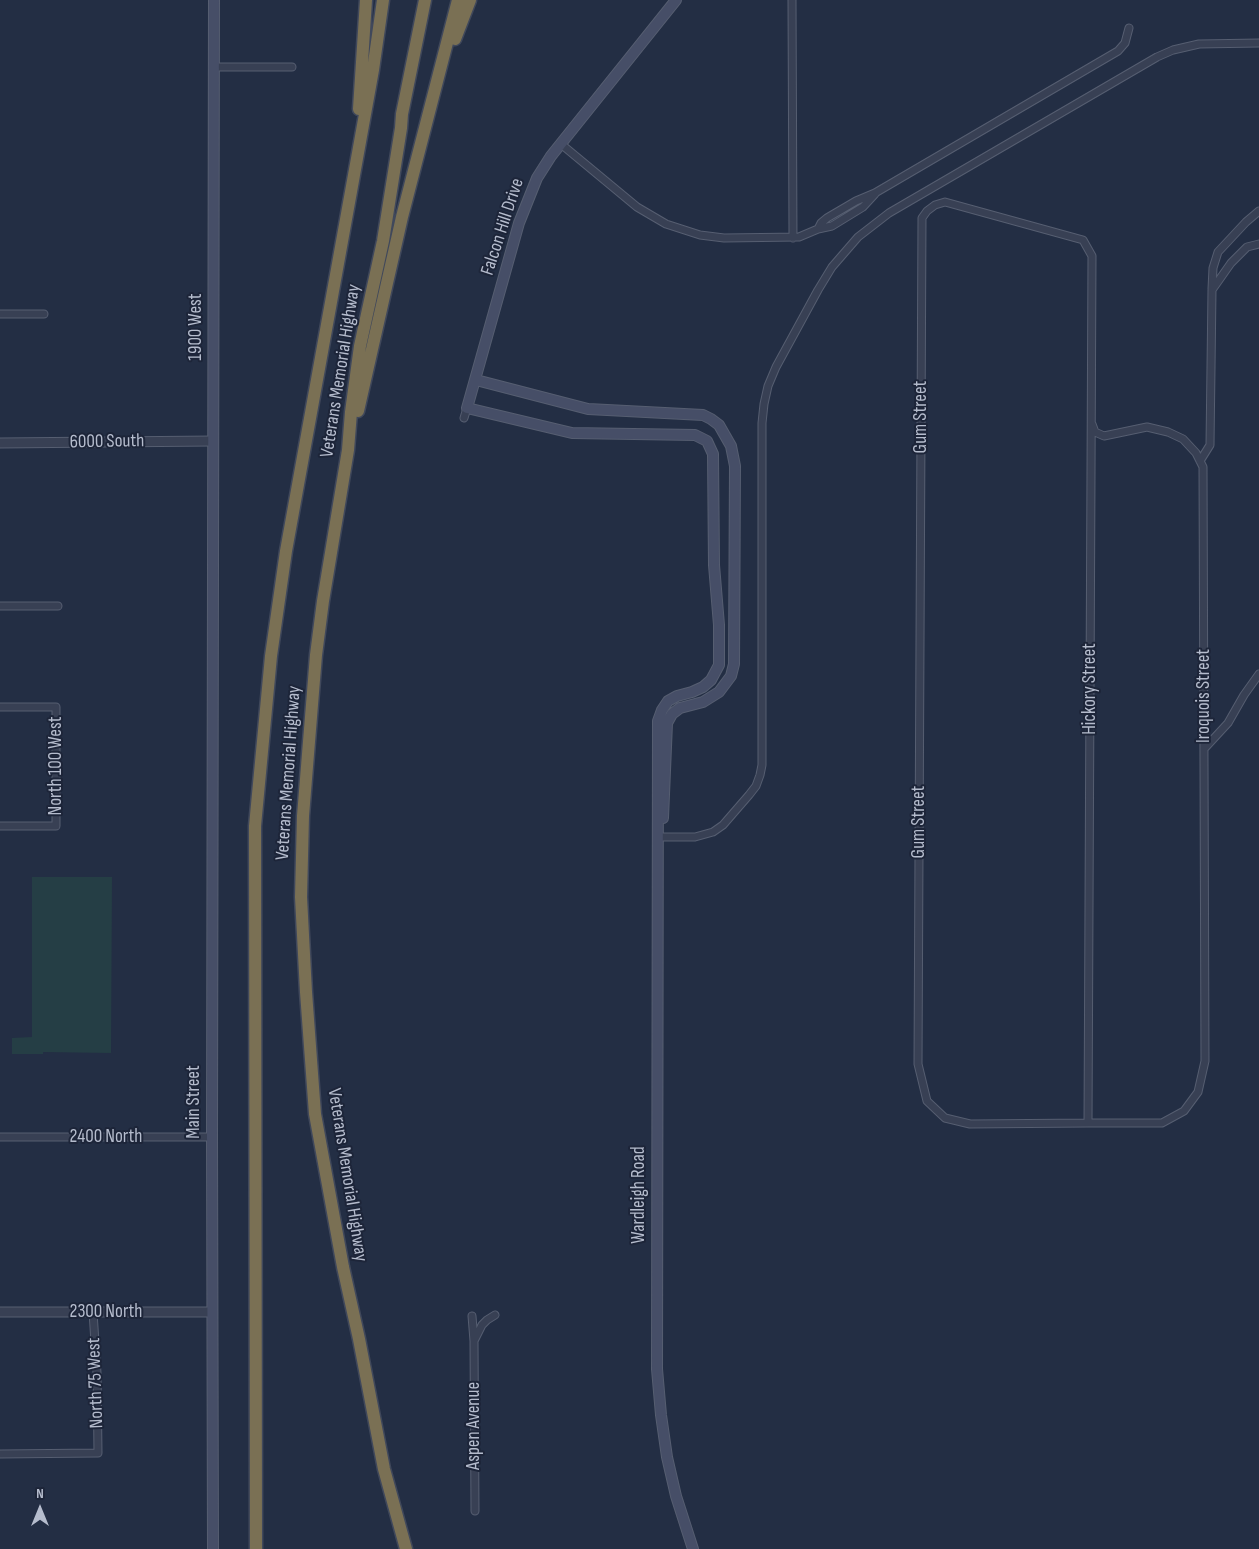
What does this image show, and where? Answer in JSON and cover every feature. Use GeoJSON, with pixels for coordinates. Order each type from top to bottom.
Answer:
{"type":"FeatureCollection","features":[{"type":"Feature","properties":{"kind":"highway"},"geometry":{"type":"LineString","coordinates":[[357,156],[366,0]]}},
{"type":"Feature","properties":{"kind":"highway","name":"Veterans Memorial Highway"},"geometry":{"type":"LineString","coordinates":[[256,1549],[255,826],[271,656],[286,551],[383,0]]}},
{"type":"Feature","properties":{"kind":"highway","name":"Veterans Memorial Highway"},"geometry":{"type":"LineString","coordinates":[[406,1549],[384,1469],[359,1339],[342,1267],[315,1114],[301,897],[303,816],[316,655],[348,450],[350,412],[360,346],[383,241],[402,128],[402,114],[425,0]]}},
{"type":"Feature","properties":{"kind":"highway"},"geometry":{"type":"LineString","coordinates":[[348,450],[375,341],[402,217],[458,0]]}},
{"type":"Feature","properties":{"kind":"highway"},"geometry":{"type":"LineString","coordinates":[[438,83],[470,0]]}},
{"type":"Feature","properties":{"kind":"main road","name":"1900 West"},"geometry":{"type":"LineString","coordinates":[[213,655],[214,0]]}},
{"type":"Feature","properties":{"kind":"main road","name":"Falcon Hill Drive"},"geometry":{"type":"LineString","coordinates":[[658,837],[659,717],[664,705],[672,698],[692,692],[707,684],[714,675],[720,660],[719,612],[714,565],[714,458],[712,449],[706,441],[695,435],[572,433],[466,413],[522,216],[537,178],[561,144],[676,0]]}},
{"type":"Feature","properties":{"kind":"main road"},"geometry":{"type":"LineString","coordinates":[[476,380],[588,409],[703,415],[719,426],[731,446],[735,466],[734,664],[730,676],[719,692],[703,702],[680,708],[672,714],[667,723],[665,733],[664,806],[658,837]]}},
{"type":"Feature","properties":{"kind":"main road","name":"Main Street"},"geometry":{"type":"LineString","coordinates":[[213,655],[213,1549]]}},
{"type":"Feature","properties":{"kind":"main road","name":"Wardleigh Road"},"geometry":{"type":"LineString","coordinates":[[658,837],[657,1376],[660,1415],[667,1457],[676,1496],[693,1549]]}},
{"type":"Feature","properties":{"kind":"street"},"geometry":{"type":"LineString","coordinates":[[792,0],[793,238]]}},
{"type":"Feature","properties":{"kind":"street"},"geometry":{"type":"LineString","coordinates":[[561,144],[637,207],[656,219],[677,228],[712,237],[793,238],[829,227],[859,210],[868,204],[875,193],[1118,51],[1125,43],[1130,28]]}},
{"type":"Feature","properties":{"kind":"street"},"geometry":{"type":"LineString","coordinates":[[658,837],[695,838],[713,832],[723,825],[749,795],[756,786],[760,776],[762,765],[762,423],[764,404],[768,386],[776,367],[832,267],[858,237],[889,213],[1149,61],[1173,50],[1199,44],[1259,43]]}},
{"type":"Feature","properties":{"kind":"street"},"geometry":{"type":"LineString","coordinates":[[214,68],[292,67]]}},
{"type":"Feature","properties":{"kind":"street","name":"Hickory Street"},"geometry":{"type":"LineString","coordinates":[[922,218],[935,205],[945,202],[1083,240],[1092,256],[1088,1123]]}},
{"type":"Feature","properties":{"kind":"street"},"geometry":{"type":"LineString","coordinates":[[1200,462],[1210,445],[1213,268],[1218,252],[1259,211]]}},
{"type":"Feature","properties":{"kind":"street","name":"Gum Street"},"geometry":{"type":"LineString","coordinates":[[922,218],[918,1064],[928,1101],[945,1118],[970,1124],[1162,1123],[1184,1111],[1198,1092],[1205,1061]]}},
{"type":"Feature","properties":{"kind":"street"},"geometry":{"type":"LineString","coordinates":[[1212,290],[1231,263],[1247,248],[1259,244]]}},
{"type":"Feature","properties":{"kind":"street"},"geometry":{"type":"LineString","coordinates":[[0,314],[44,314]]}},
{"type":"Feature","properties":{"kind":"street","name":"Iroquois Street"},"geometry":{"type":"LineString","coordinates":[[1092,424],[1095,432],[1104,436],[1147,427],[1168,432],[1183,439],[1196,453],[1203,467],[1205,1061]]}},
{"type":"Feature","properties":{"kind":"street","name":"6000 South"},"geometry":{"type":"LineString","coordinates":[[0,444],[214,441]]}},
{"type":"Feature","properties":{"kind":"street"},"geometry":{"type":"LineString","coordinates":[[0,606],[58,606]]}},
{"type":"Feature","properties":{"kind":"street"},"geometry":{"type":"LineString","coordinates":[[1204,749],[1228,723],[1259,674]]}},
{"type":"Feature","properties":{"kind":"street","name":"North 100 West"},"geometry":{"type":"LineString","coordinates":[[0,707],[56,707],[56,826],[0,826]]}},
{"type":"Feature","properties":{"kind":"street","name":"2400 North"},"geometry":{"type":"LineString","coordinates":[[0,1137],[212,1137]]}},
{"type":"Feature","properties":{"kind":"street","name":"2300 North"},"geometry":{"type":"LineString","coordinates":[[0,1312],[212,1312]]}},
{"type":"Feature","properties":{"kind":"street","name":"North 75 West"},"geometry":{"type":"LineString","coordinates":[[0,1454],[98,1453],[97,1373],[93,1312]]}},
{"type":"Feature","properties":{"kind":"street"},"geometry":{"type":"LineString","coordinates":[[474,1341],[482,1326],[495,1315]]}},
{"type":"Feature","properties":{"kind":"street","name":"Aspen Avenue"},"geometry":{"type":"LineString","coordinates":[[472,1316],[474,1341],[475,1511]]}},
{"type":"Feature","properties":{"kind":"green space"},"geometry":{"type":"Polygon","coordinates":[[[32,877],[112,877],[111,1053],[43,1052],[43,1054],[12,1054],[12,1038],[32,1037],[32,877]]]}}]}
